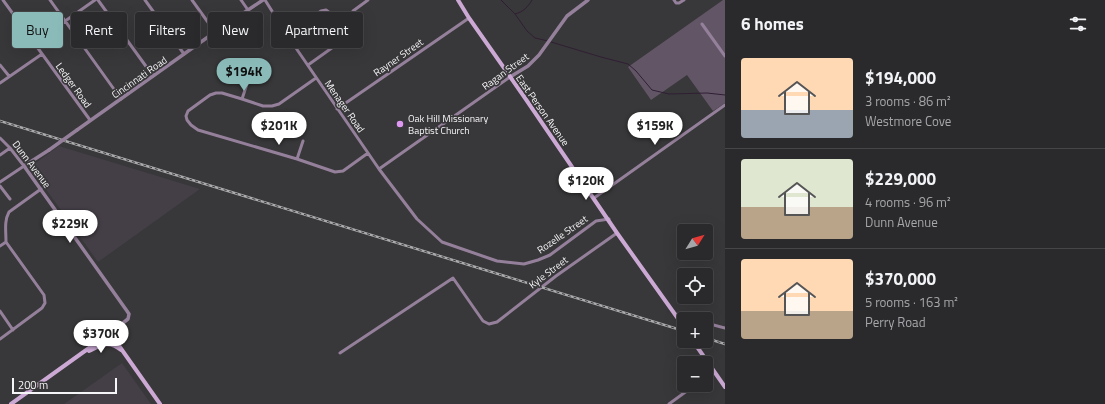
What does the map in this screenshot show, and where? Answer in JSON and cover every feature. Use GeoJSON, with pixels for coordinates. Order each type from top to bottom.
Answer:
{"type":"FeatureCollection","features":[{"type":"Feature","properties":{"kind":"main road","name":"East Person Avenue"},"geometry":{"type":"LineString","coordinates":[[458,0],[510,78],[609,219],[617,233],[676,314]]}},
{"type":"Feature","properties":{"kind":"main road"},"geometry":{"type":"LineString","coordinates":[[11,404],[110,333],[160,404]]}},
{"type":"Feature","properties":{"kind":"main road"},"geometry":{"type":"LineString","coordinates":[[80,355],[101,345],[108,344],[123,351]]}},
{"type":"Feature","properties":{"kind":"main road"},"geometry":{"type":"LineString","coordinates":[[698,348],[725,388]]}},
{"type":"Feature","properties":{"kind":"street","name":"Ledger Road"},"geometry":{"type":"LineString","coordinates":[[3,0],[12,12]]}},
{"type":"Feature","properties":{"kind":"street"},"geometry":{"type":"LineString","coordinates":[[50,0],[121,99]]}},
{"type":"Feature","properties":{"kind":"street"},"geometry":{"type":"LineString","coordinates":[[65,21],[96,0],[153,76]]}},
{"type":"Feature","properties":{"kind":"street"},"geometry":{"type":"LineString","coordinates":[[145,0],[184,54]]}},
{"type":"Feature","properties":{"kind":"street"},"geometry":{"type":"LineString","coordinates":[[192,0],[208,22]]}},
{"type":"Feature","properties":{"kind":"street"},"geometry":{"type":"LineString","coordinates":[[241,0],[248,10]]}},
{"type":"Feature","properties":{"kind":"street","name":"Cincinnati Road"},"geometry":{"type":"LineString","coordinates":[[245,12],[264,0]]}},
{"type":"Feature","properties":{"kind":"street","name":"Menager Road"},"geometry":{"type":"LineString","coordinates":[[264,0],[272,12]]}},
{"type":"Feature","properties":{"kind":"street"},"geometry":{"type":"LineString","coordinates":[[353,12],[368,0]]}},
{"type":"Feature","properties":{"kind":"street","name":"Ragan Street"},"geometry":{"type":"LineString","coordinates":[[379,169],[528,66],[567,16],[588,0]]}},
{"type":"Feature","properties":{"kind":"street"},"geometry":{"type":"LineString","coordinates":[[674,0],[679,4],[684,0]]}},
{"type":"Feature","properties":{"kind":"street"},"geometry":{"type":"LineString","coordinates":[[320,12],[326,10],[329,12]]}},
{"type":"Feature","properties":{"kind":"street","name":"Rayner Street"},"geometry":{"type":"LineString","coordinates":[[337,109],[469,18]]}},
{"type":"Feature","properties":{"kind":"street"},"geometry":{"type":"LineString","coordinates":[[702,24],[725,56]]}},
{"type":"Feature","properties":{"kind":"street","name":"Cincinnati Road"},"geometry":{"type":"LineString","coordinates":[[24,166],[50,150],[208,37]]}},
{"type":"Feature","properties":{"kind":"street","name":"Ledger Road"},"geometry":{"type":"LineString","coordinates":[[38,48],[90,120]]}},
{"type":"Feature","properties":{"kind":"street","name":"Menager Road"},"geometry":{"type":"LineString","coordinates":[[296,48],[379,169],[417,219]]}},
{"type":"Feature","properties":{"kind":"street"},"geometry":{"type":"LineString","coordinates":[[308,65],[332,48]]}},
{"type":"Feature","properties":{"kind":"street"},"geometry":{"type":"LineString","coordinates":[[0,82],[42,54]]}},
{"type":"Feature","properties":{"kind":"street"},"geometry":{"type":"LineString","coordinates":[[0,65],[10,76]]}},
{"type":"Feature","properties":{"kind":"street"},"geometry":{"type":"LineString","coordinates":[[242,99],[252,69]]}},
{"type":"Feature","properties":{"kind":"street"},"geometry":{"type":"LineString","coordinates":[[316,78],[279,104],[263,106],[222,93],[216,93],[210,95],[188,111],[186,116],[191,125],[198,130],[297,159],[335,172],[343,171],[368,153]]}},
{"type":"Feature","properties":{"kind":"street"},"geometry":{"type":"LineString","coordinates":[[594,198],[725,105]]}},
{"type":"Feature","properties":{"kind":"street","name":"Dunn Avenue"},"geometry":{"type":"LineString","coordinates":[[0,138],[10,148],[41,189],[127,311],[128,319],[110,333]]}},
{"type":"Feature","properties":{"kind":"street"},"geometry":{"type":"LineString","coordinates":[[297,159],[303,141]]}},
{"type":"Feature","properties":{"kind":"street"},"geometry":{"type":"LineString","coordinates":[[0,155],[10,148]]}},
{"type":"Feature","properties":{"kind":"street"},"geometry":{"type":"LineString","coordinates":[[0,182],[24,166]]}},
{"type":"Feature","properties":{"kind":"street"},"geometry":{"type":"LineString","coordinates":[[0,186],[10,199]]}},
{"type":"Feature","properties":{"kind":"street"},"geometry":{"type":"LineString","coordinates":[[0,339],[42,308],[45,303],[44,295],[6,242],[5,222],[9,212],[41,189]]}},
{"type":"Feature","properties":{"kind":"street","name":"Rozelle Street"},"geometry":{"type":"LineString","coordinates":[[417,219],[442,242],[497,261],[524,264],[550,255],[596,221],[609,219]]}},
{"type":"Feature","properties":{"kind":"street","name":"Kyle Street"},"geometry":{"type":"LineString","coordinates":[[340,353],[453,278],[483,321],[489,324],[497,322],[556,276],[617,233]]}},
{"type":"Feature","properties":{"kind":"street"},"geometry":{"type":"LineString","coordinates":[[0,246],[6,242]]}},
{"type":"Feature","properties":{"kind":"street"},"geometry":{"type":"LineString","coordinates":[[0,311],[13,330]]}},
{"type":"Feature","properties":{"kind":"street"},"geometry":{"type":"LineString","coordinates":[[713,325],[725,328]]}},
{"type":"Feature","properties":{"kind":"street"},"geometry":{"type":"LineString","coordinates":[[669,404],[685,392]]}},
{"type":"Feature","properties":{"kind":"shaded area"},"geometry":{"type":"Polygon","coordinates":[[[725,0],[725,103],[713,111],[687,75],[651,100],[628,67],[725,0]]]}},
{"type":"Feature","properties":{"kind":"shaded area"},"geometry":{"type":"Polygon","coordinates":[[[59,146],[200,189],[98,262],[30,167],[59,146]]]}},
{"type":"Feature","properties":{"kind":"shaded area"},"geometry":{"type":"Polygon","coordinates":[[[122,363],[151,404],[64,404],[122,363]]]}},
{"type":"Feature","properties":{"kind":"waterway"},"geometry":{"type":"LineString","coordinates":[[501,0],[515,14],[525,9],[532,0]]}},
{"type":"Feature","properties":{"kind":"waterway"},"geometry":{"type":"LineString","coordinates":[[515,14],[527,31],[535,38],[548,41]]}},
{"type":"Feature","properties":{"kind":"waterway"},"geometry":{"type":"LineString","coordinates":[[551,42],[628,64],[652,90],[669,94],[707,93],[725,95]]}},
{"type":"Feature","properties":{"kind":"railway"},"geometry":{"type":"LineString","coordinates":[[0,121],[677,329]]}},
{"type":"Feature","properties":{"kind":"railway"},"geometry":{"type":"LineString","coordinates":[[713,340],[725,344]]}},
{"type":"Feature","properties":{"kind":"place","name":"Oak Hill Missionary Baptist Church"},"geometry":{"type":"Point","coordinates":[400,124]}}]}
